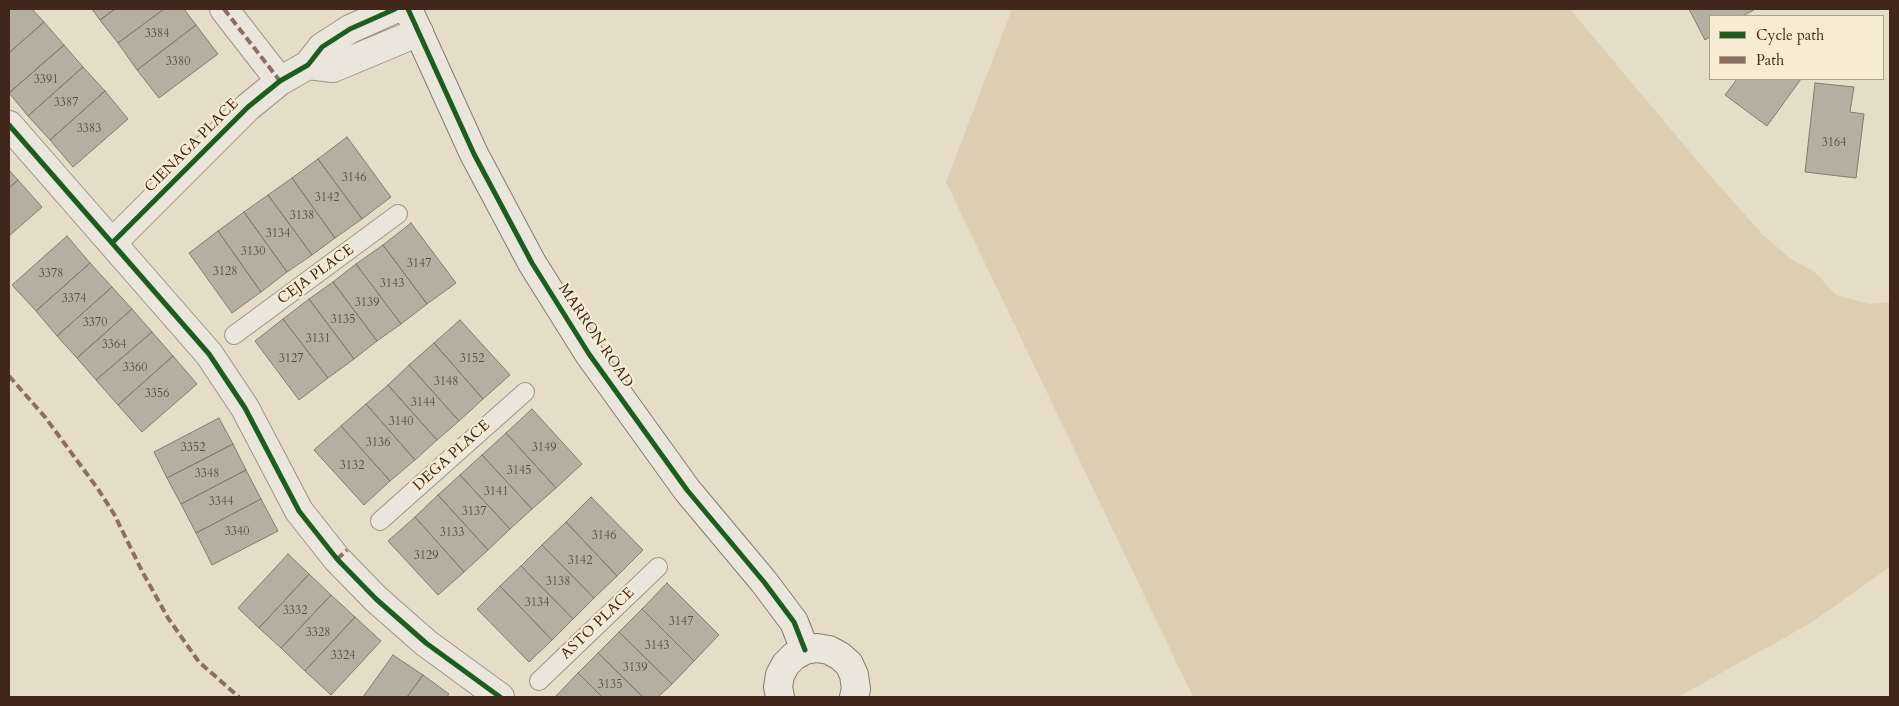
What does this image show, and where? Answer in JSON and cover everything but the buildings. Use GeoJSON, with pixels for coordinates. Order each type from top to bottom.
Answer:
{"type":"FeatureCollection","features":[{"type":"Feature","properties":{"kind":"street"},"geometry":{"type":"LineString","coordinates":[[224,9],[280,81]]}},
{"type":"Feature","properties":{"kind":"street","name":"CIENAGA PLACE"},"geometry":{"type":"LineString","coordinates":[[112,243],[248,108],[280,81],[308,65],[322,47],[350,30],[395,9]]}},
{"type":"Feature","properties":{"kind":"street"},"geometry":{"type":"LineString","coordinates":[[308,65],[333,68],[414,21]]}},
{"type":"Feature","properties":{"kind":"street","name":"MARRON ROAD"},"geometry":{"type":"LineString","coordinates":[[414,21],[474,154],[532,263],[589,354],[687,490],[764,582],[794,622],[805,650]]}},
{"type":"Feature","properties":{"kind":"street"},"geometry":{"type":"LineString","coordinates":[[9,125],[112,243],[222,345],[245,408],[299,511],[342,554],[376,600],[426,643],[500,697]]}},
{"type":"Feature","properties":{"kind":"street"},"geometry":{"type":"LineString","coordinates":[[780,697],[779,681],[786,664],[794,656],[805,650],[817,648],[829,650],[849,664],[854,675],[856,689],[854,697]]}},
{"type":"Feature","properties":{"kind":"lane","name":"CEJA PLACE"},"geometry":{"type":"LineString","coordinates":[[222,345],[398,214]]}},
{"type":"Feature","properties":{"kind":"lane","name":"DEGA PLACE"},"geometry":{"type":"LineString","coordinates":[[380,521],[525,392]]}},
{"type":"Feature","properties":{"kind":"lane","name":"ASTO PLACE"},"geometry":{"type":"LineString","coordinates":[[527,692],[658,567]]}},
{"type":"Feature","properties":{"kind":"shaded area"},"geometry":{"type":"Polygon","coordinates":[[[1012,9],[1570,9],[1700,164],[1762,234],[1792,260],[1815,272],[1836,295],[1870,304],[1890,302],[1890,567],[1809,624],[1678,697],[1193,697],[946,182],[1012,9]]]}},
{"type":"Feature","properties":{"kind":"marked path"},"geometry":{"type":"LineString","coordinates":[[224,9],[280,81]]}},
{"type":"Feature","properties":{"kind":"marked path"},"geometry":{"type":"LineString","coordinates":[[9,376],[45,417],[98,489],[114,514],[168,618],[199,662],[239,697]]}},
{"type":"Feature","properties":{"kind":"marked path"},"geometry":{"type":"LineString","coordinates":[[337,559],[347,550]]}},
{"type":"Feature","properties":{"kind":"cycle path"},"geometry":{"type":"LineString","coordinates":[[112,243],[248,107],[280,81],[308,65],[322,47],[350,29],[395,9]]}},
{"type":"Feature","properties":{"kind":"cycle path"},"geometry":{"type":"LineString","coordinates":[[408,9],[474,154],[532,263],[589,354],[687,490],[764,582],[794,622],[805,650]]}},
{"type":"Feature","properties":{"kind":"cycle path"},"geometry":{"type":"LineString","coordinates":[[9,125],[209,354],[245,408],[299,511],[337,559],[376,599],[426,643],[500,697]]}}]}
